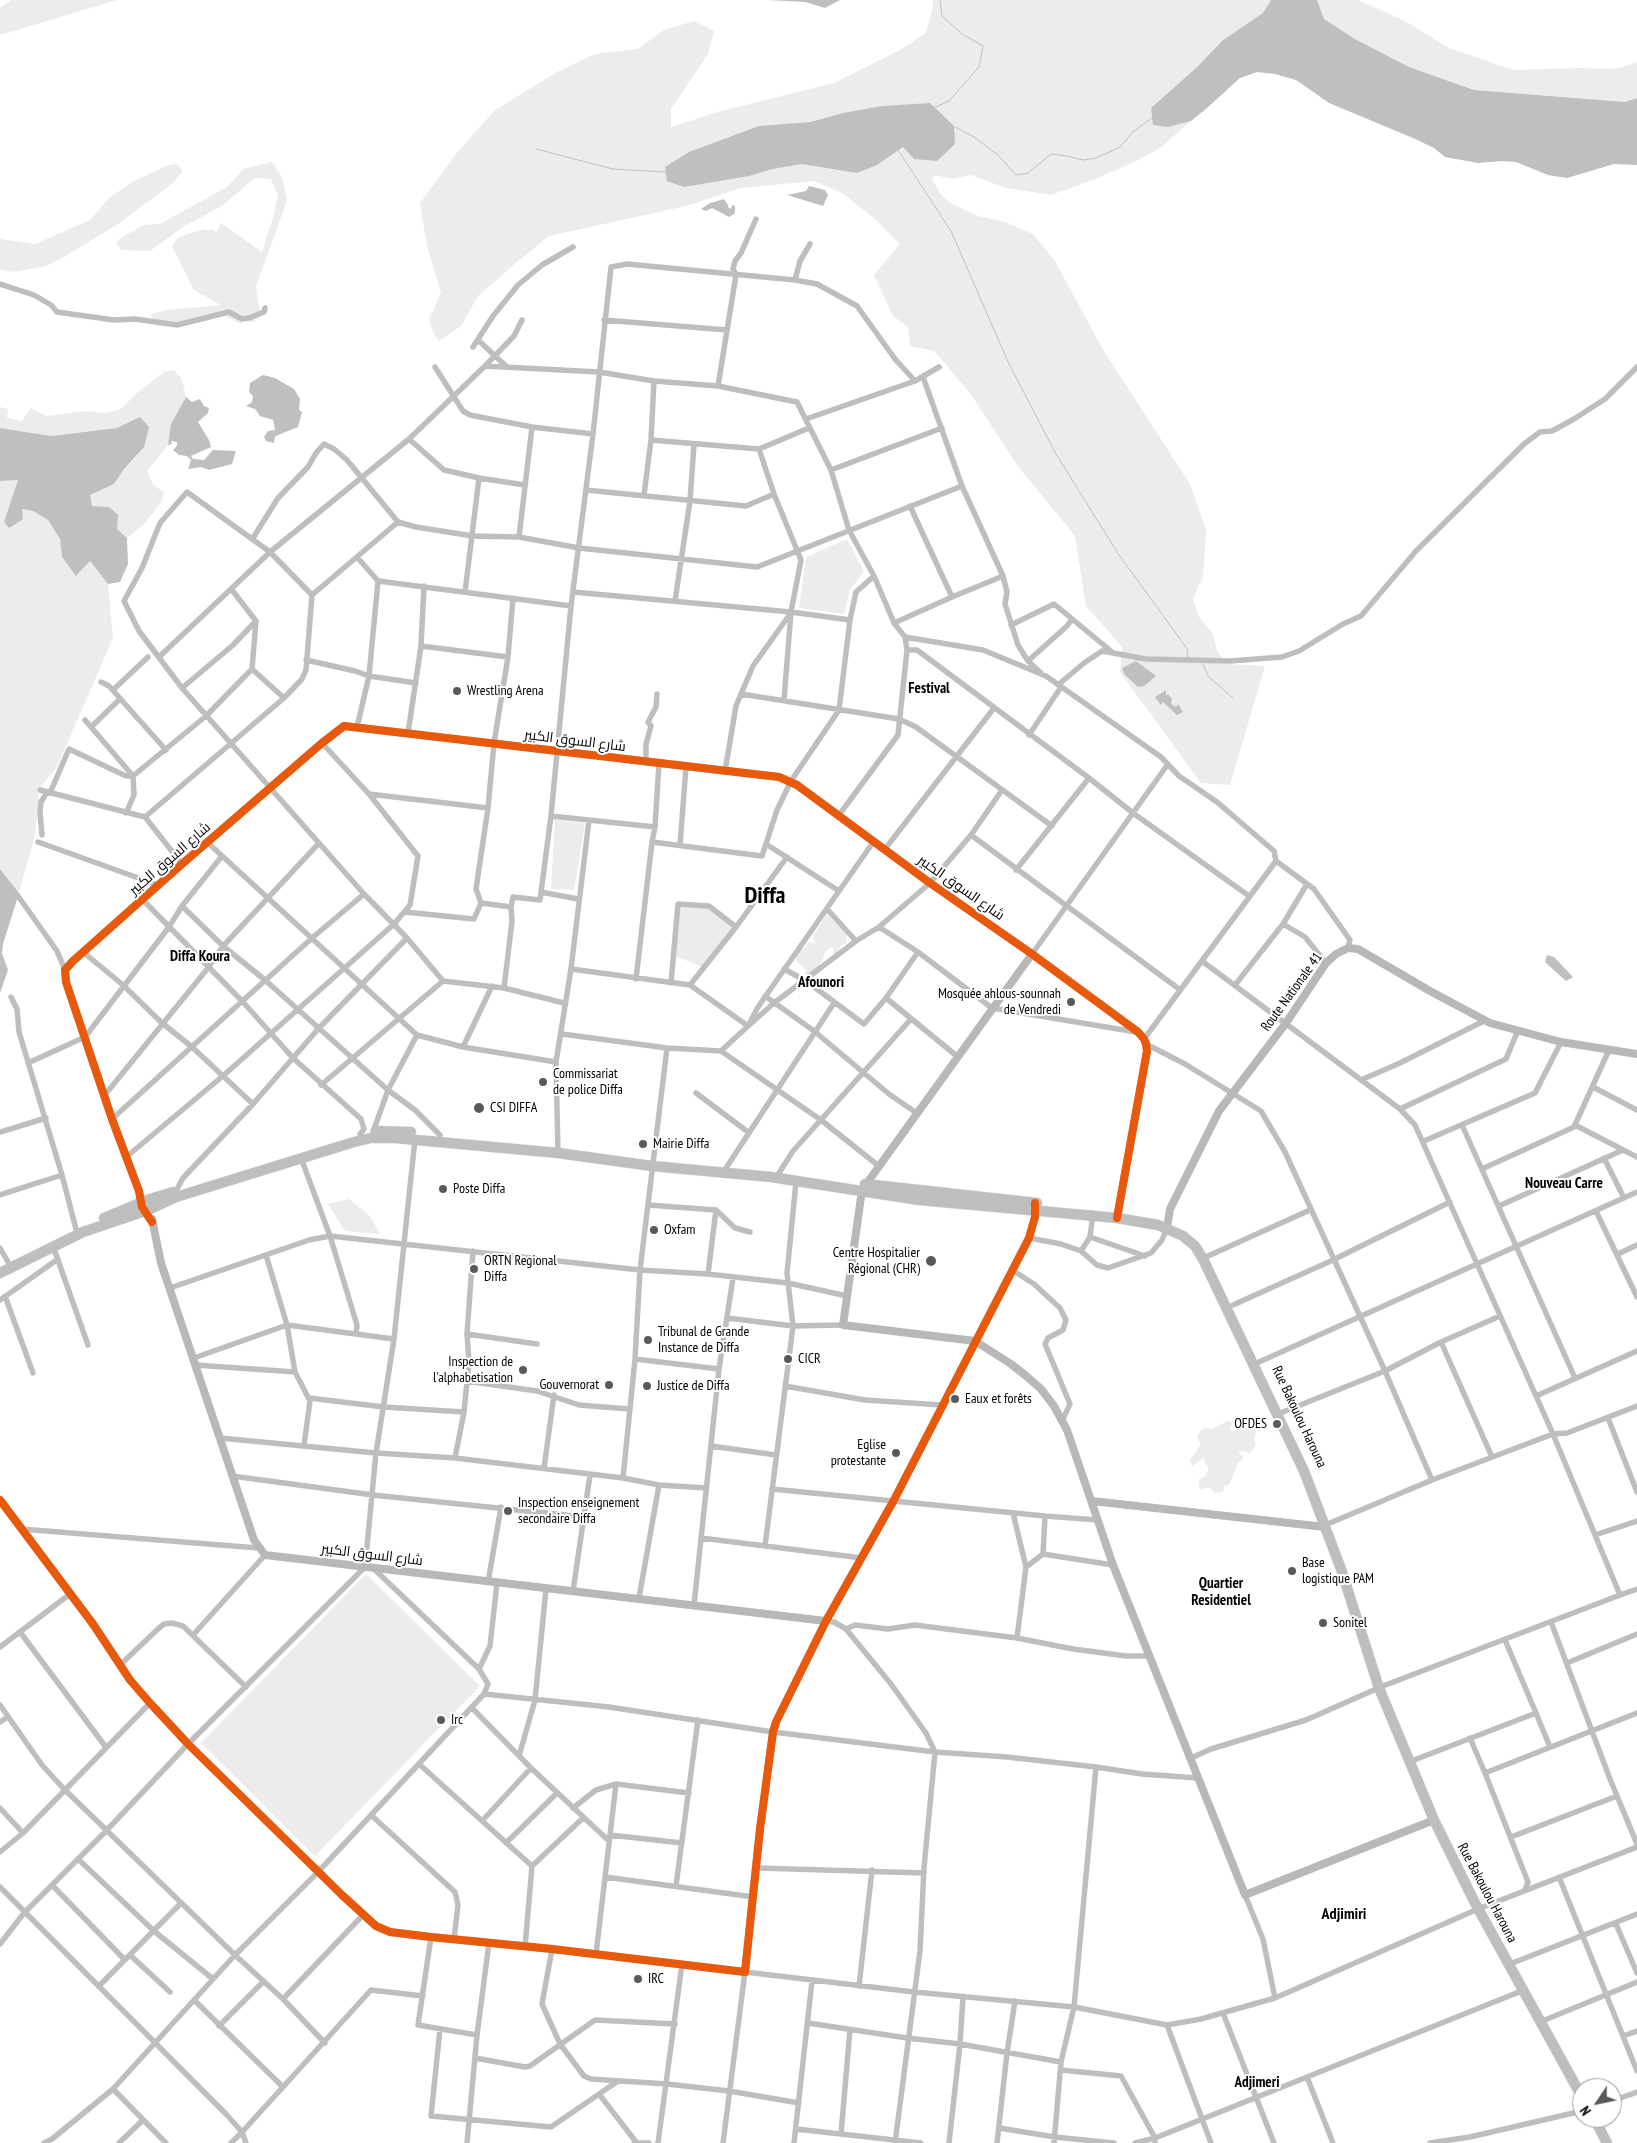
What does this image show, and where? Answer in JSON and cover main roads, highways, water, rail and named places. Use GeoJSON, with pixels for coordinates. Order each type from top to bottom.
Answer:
{"type":"FeatureCollection","features":[{"type":"Feature","properties":{"kind":"highway"},"geometry":{"type":"LineString","coordinates":[[0,1273],[53,1246],[176,1191],[360,1134],[373,1132],[394,1130],[440,1135],[771,1177],[796,1182],[864,1187]]}},
{"type":"Feature","properties":{"kind":"highway"},"geometry":{"type":"LineString","coordinates":[[4,1265],[76,1229],[146,1205],[370,1138],[415,1139],[558,1150]]}},
{"type":"Feature","properties":{"kind":"highway"},"geometry":{"type":"LineString","coordinates":[[652,1163],[779,1173],[864,1187]]}},
{"type":"Feature","properties":{"kind":"highway","name":"Rue Bakoulou Harouna"},"geometry":{"type":"LineString","coordinates":[[864,1187],[919,1200],[1035,1206],[1117,1216],[1168,1225],[1188,1232],[1199,1242],[1233,1305],[1309,1469],[1382,1690],[1409,1762],[1434,1820],[1478,1909],[1572,2079]]}},
{"type":"Feature","properties":{"kind":"highway","name":"Rue Bakoulou Harouna"},"geometry":{"type":"LineString","coordinates":[[1168,1225],[1195,1246],[1203,1259],[1286,1431],[1327,1525]]}},
{"type":"Feature","properties":{"kind":"highway"},"geometry":{"type":"LineString","coordinates":[[1599,2128],[1607,2143]]}},
{"type":"Feature","properties":{"kind":"waterway"},"geometry":{"type":"LineString","coordinates":[[933,108],[949,101],[979,67],[983,46],[962,34],[942,16],[940,0]]}},
{"type":"Feature","properties":{"kind":"waterway"},"geometry":{"type":"LineString","coordinates":[[955,127],[974,137],[998,155],[1016,175],[1028,173],[1051,154],[1083,160],[1096,158],[1120,147],[1133,132],[1152,118]]}},
{"type":"Feature","properties":{"kind":"waterway"},"geometry":{"type":"LineString","coordinates":[[536,149],[613,169],[665,172]]}},
{"type":"Feature","properties":{"kind":"waterway"},"geometry":{"type":"LineString","coordinates":[[898,150],[951,231],[1009,364],[1056,454],[1119,555],[1188,650],[1187,657],[1189,658]]}},
{"type":"Feature","properties":{"kind":"waterway"},"geometry":{"type":"LineString","coordinates":[[1203,664],[1208,676],[1233,698]]}},
{"type":"Feature","properties":{"kind":"place","name":"Wrestling Arena"},"geometry":{"type":"Point","coordinates":[457,691]}},
{"type":"Feature","properties":{"kind":"place","name":"Mosquée ahlous-sounnah de Vendredi"},"geometry":{"type":"Point","coordinates":[1071,1002]}},
{"type":"Feature","properties":{"kind":"place","name":"Commissariat de police Diffa"},"geometry":{"type":"Point","coordinates":[543,1082]}},
{"type":"Feature","properties":{"kind":"place","name":"CSI DIFFA"},"geometry":{"type":"Point","coordinates":[479,1108]}},
{"type":"Feature","properties":{"kind":"place","name":"Mairie Diffa"},"geometry":{"type":"Point","coordinates":[643,1144]}},
{"type":"Feature","properties":{"kind":"place","name":"Poste Diffa"},"geometry":{"type":"Point","coordinates":[443,1189]}},
{"type":"Feature","properties":{"kind":"place","name":"Oxfam"},"geometry":{"type":"Point","coordinates":[654,1230]}},
{"type":"Feature","properties":{"kind":"place","name":"Centre Hospitalier Régional (CHR)"},"geometry":{"type":"Point","coordinates":[931,1261]}},
{"type":"Feature","properties":{"kind":"place","name":"ORTN Regional Diffa"},"geometry":{"type":"Point","coordinates":[474,1269]}},
{"type":"Feature","properties":{"kind":"place","name":"Tribunal de Grande Instance de Diffa"},"geometry":{"type":"Point","coordinates":[648,1340]}},
{"type":"Feature","properties":{"kind":"place","name":"CICR"},"geometry":{"type":"Point","coordinates":[788,1359]}},
{"type":"Feature","properties":{"kind":"place","name":"Inspection de l'alphabetisation"},"geometry":{"type":"Point","coordinates":[523,1370]}},
{"type":"Feature","properties":{"kind":"place","name":"Gouvernorat"},"geometry":{"type":"Point","coordinates":[609,1385]}},
{"type":"Feature","properties":{"kind":"place","name":"Justice de Diffa"},"geometry":{"type":"Point","coordinates":[647,1386]}},
{"type":"Feature","properties":{"kind":"place","name":"Eaux et forêts"},"geometry":{"type":"Point","coordinates":[955,1399]}},
{"type":"Feature","properties":{"kind":"place","name":"OFDES"},"geometry":{"type":"Point","coordinates":[1277,1424]}},
{"type":"Feature","properties":{"kind":"place","name":"Eglise protestante"},"geometry":{"type":"Point","coordinates":[896,1453]}},
{"type":"Feature","properties":{"kind":"place","name":"Inspection enseignement secondaire Diffa"},"geometry":{"type":"Point","coordinates":[508,1511]}},
{"type":"Feature","properties":{"kind":"place","name":"Base logistique PAM"},"geometry":{"type":"Point","coordinates":[1292,1571]}},
{"type":"Feature","properties":{"kind":"place","name":"Sonitel"},"geometry":{"type":"Point","coordinates":[1323,1623]}},
{"type":"Feature","properties":{"kind":"place","name":"Irc"},"geometry":{"type":"Point","coordinates":[441,1720]}},
{"type":"Feature","properties":{"kind":"place","name":"IRC"},"geometry":{"type":"Point","coordinates":[638,1979]}},
{"type":"Feature","properties":{"kind":"district","name":"Festival"},"geometry":{"type":"Point","coordinates":[929,689]}},
{"type":"Feature","properties":{"kind":"district","name":"Diffa"},"geometry":{"type":"Point","coordinates":[765,896]}},
{"type":"Feature","properties":{"kind":"district","name":"Diffa Koura"},"geometry":{"type":"Point","coordinates":[200,957]}},
{"type":"Feature","properties":{"kind":"district","name":"Afounori"},"geometry":{"type":"Point","coordinates":[821,983]}},
{"type":"Feature","properties":{"kind":"district","name":"Nouveau Carre"},"geometry":{"type":"Point","coordinates":[1564,1184]}},
{"type":"Feature","properties":{"kind":"district","name":"Quartier Residentiel"},"geometry":{"type":"Point","coordinates":[1221,1592]}},
{"type":"Feature","properties":{"kind":"district","name":"Adjimiri"},"geometry":{"type":"Point","coordinates":[1344,1914]}},
{"type":"Feature","properties":{"kind":"district","name":"Adjimeri"},"geometry":{"type":"Point","coordinates":[1257,2083]}}]}
